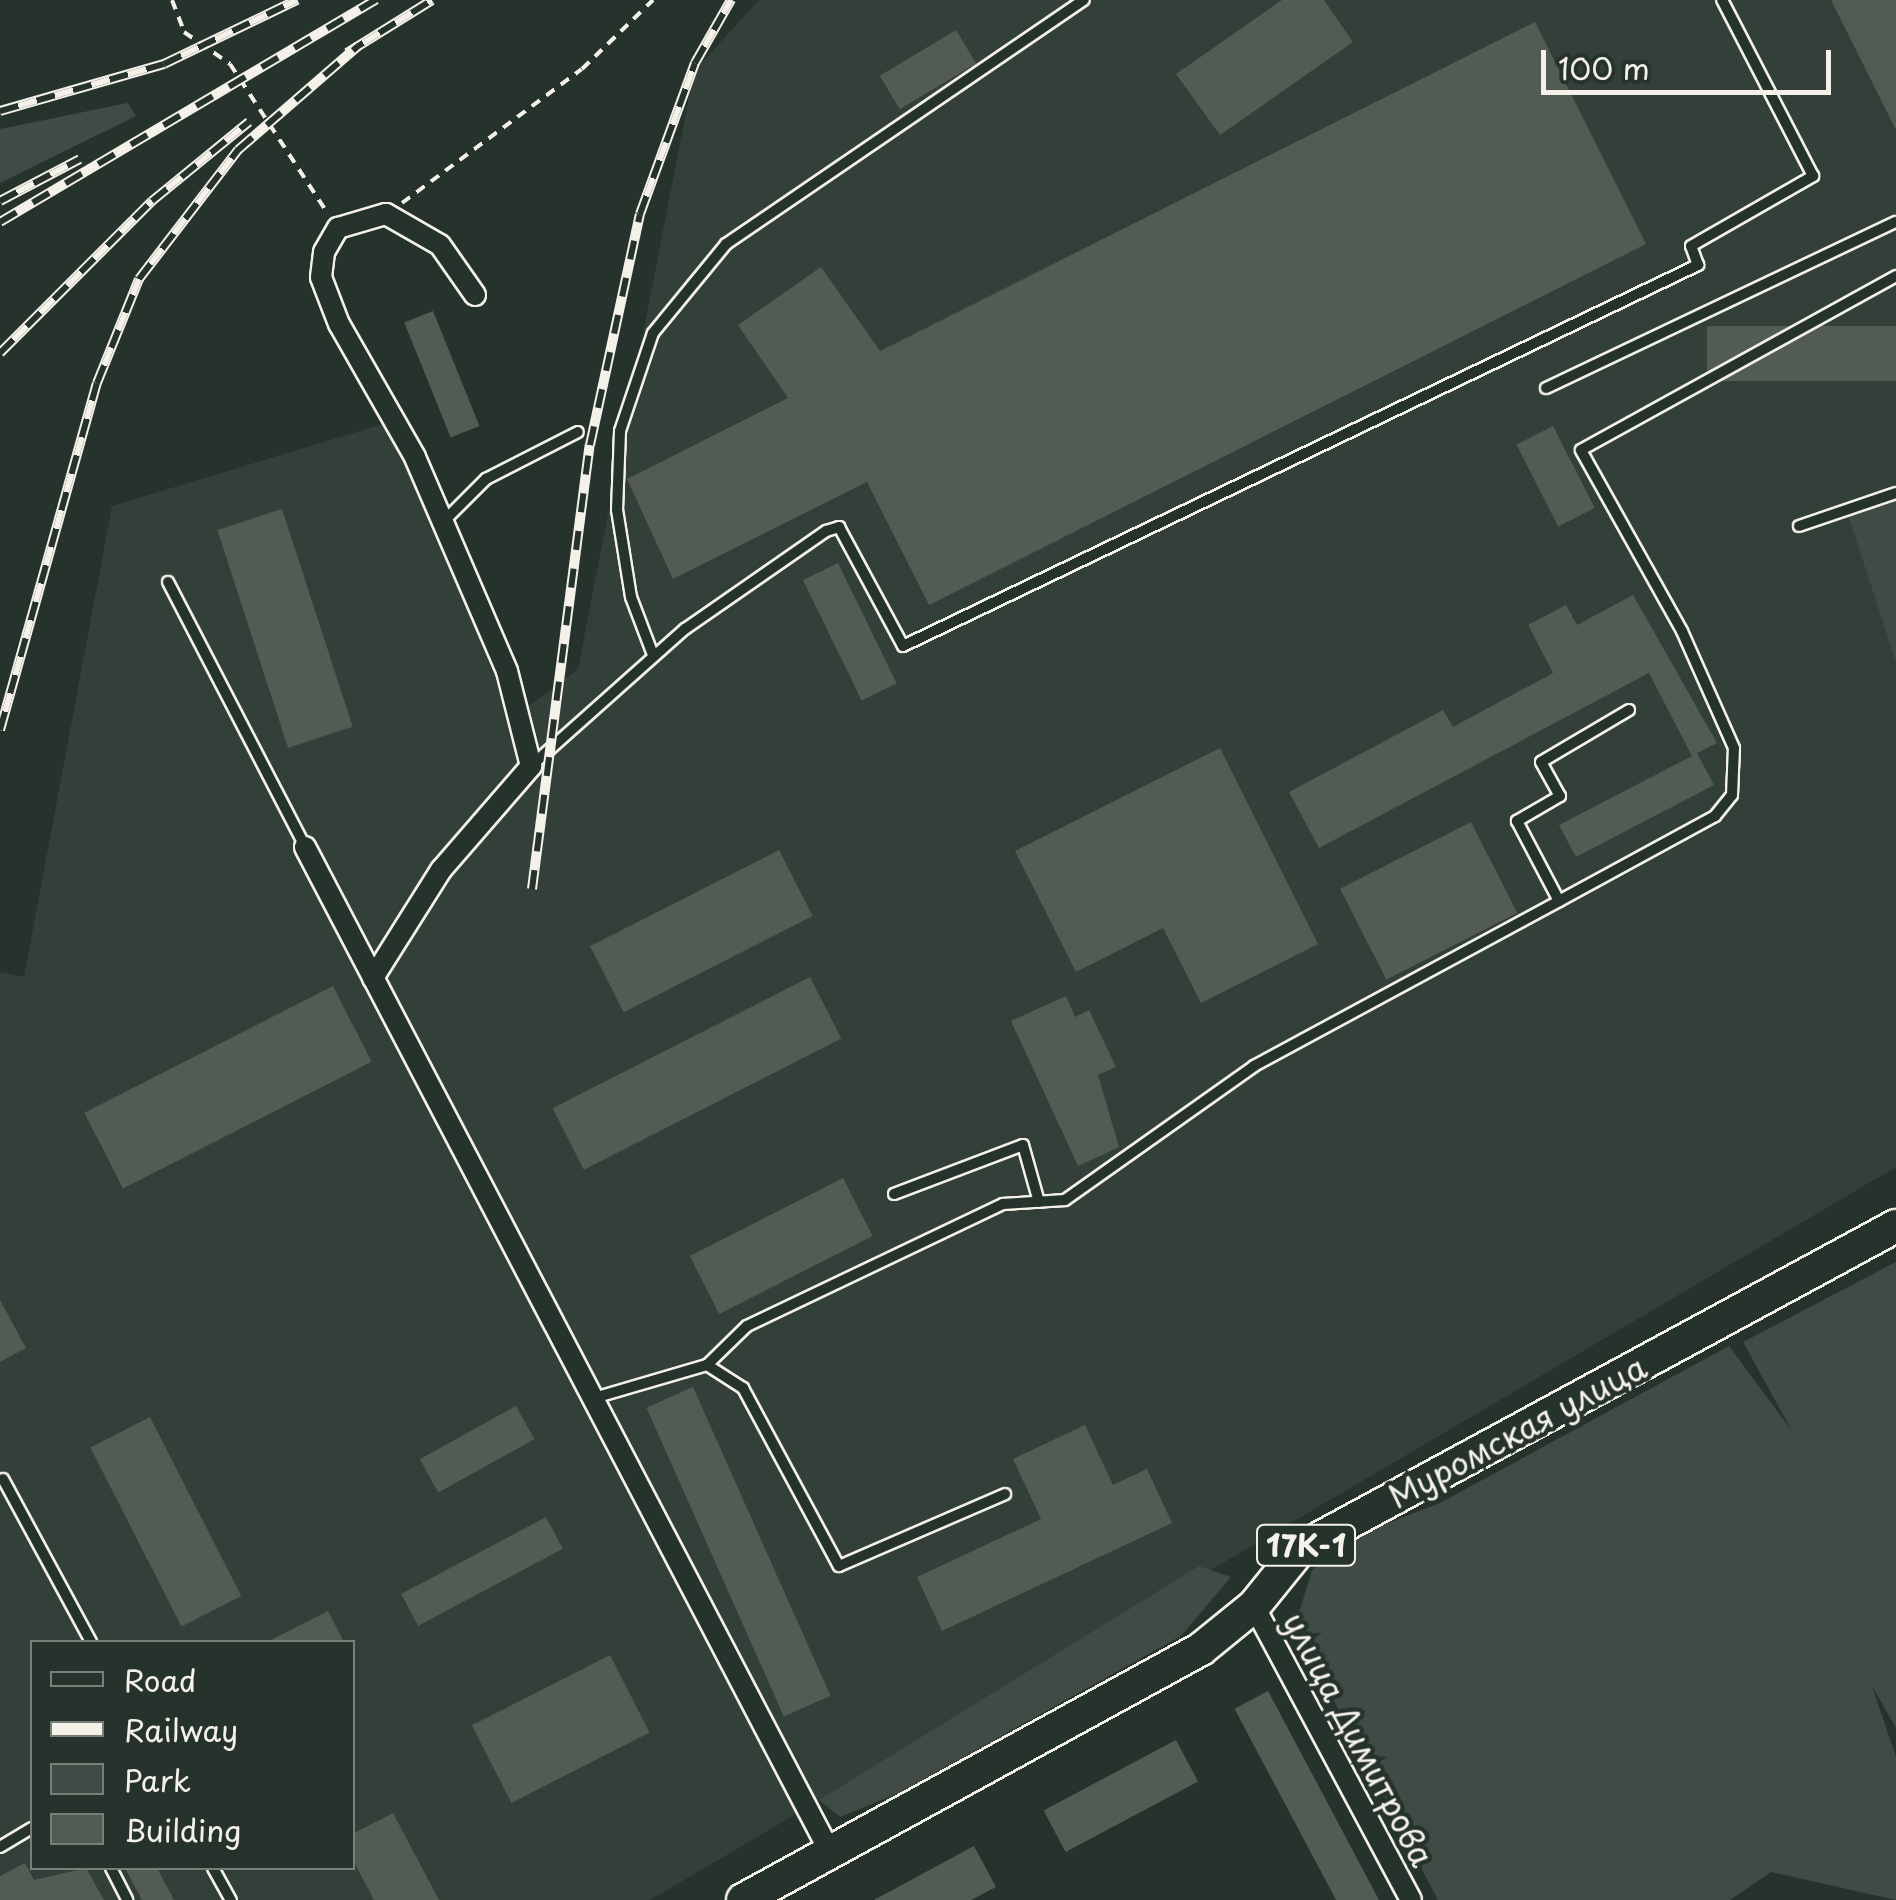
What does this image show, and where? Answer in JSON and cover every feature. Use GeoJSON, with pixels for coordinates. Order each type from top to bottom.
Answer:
{"type":"FeatureCollection","features":[{"type":"Feature","properties":{"kind":"main road","name":"Муромская улица"},"geometry":{"type":"LineString","coordinates":[[744,1900],[1167,1669],[1254,1606],[1300,1548],[1896,1226]]}},
{"type":"Feature","properties":{"kind":"street"},"geometry":{"type":"LineString","coordinates":[[373,978],[441,870],[531,766],[507,671],[443,523],[321,277],[338,228],[386,214],[440,244],[475,296]]}},
{"type":"Feature","properties":{"kind":"street"},"geometry":{"type":"LineString","coordinates":[[305,847],[830,1852]]}},
{"type":"Feature","properties":{"kind":"street","name":"улица Димитрова"},"geometry":{"type":"LineString","coordinates":[[1254,1606],[1412,1900]]}},
{"type":"Feature","properties":{"kind":"lane"},"geometry":{"type":"LineString","coordinates":[[653,655],[631,597],[617,510],[620,431],[653,333],[726,244],[1084,0]]}},
{"type":"Feature","properties":{"kind":"lane"},"geometry":{"type":"LineString","coordinates":[[531,766],[653,655],[839,527],[903,646],[1698,265],[1691,246],[1813,176],[1722,0]]}},
{"type":"Feature","properties":{"kind":"lane"},"geometry":{"type":"LineString","coordinates":[[1546,388],[1896,222]]}},
{"type":"Feature","properties":{"kind":"lane"},"geometry":{"type":"LineString","coordinates":[[593,1398],[707,1366],[748,1326],[1002,1204],[1065,1200],[1254,1066],[1715,816],[1732,795],[1734,748],[1582,450],[1896,276]]}},
{"type":"Feature","properties":{"kind":"lane"},"geometry":{"type":"LineString","coordinates":[[443,523],[486,479],[578,432]]}},
{"type":"Feature","properties":{"kind":"lane"},"geometry":{"type":"LineString","coordinates":[[1799,526],[1896,493]]}},
{"type":"Feature","properties":{"kind":"lane"},"geometry":{"type":"LineString","coordinates":[[168,582],[305,847]]}},
{"type":"Feature","properties":{"kind":"lane"},"geometry":{"type":"LineString","coordinates":[[1559,902],[1517,821],[1560,796],[1541,762],[1629,710]]}},
{"type":"Feature","properties":{"kind":"lane"},"geometry":{"type":"LineString","coordinates":[[894,1194],[1023,1144],[1039,1202]]}},
{"type":"Feature","properties":{"kind":"lane"},"geometry":{"type":"LineString","coordinates":[[707,1366],[743,1388],[839,1566],[1005,1494]]}},
{"type":"Feature","properties":{"kind":"lane"},"geometry":{"type":"LineString","coordinates":[[2,1480],[90,1640]]}},
{"type":"Feature","properties":{"kind":"lane"},"geometry":{"type":"LineString","coordinates":[[0,1848],[30,1829]]}},
{"type":"Feature","properties":{"kind":"lane"},"geometry":{"type":"LineString","coordinates":[[112,1870],[127,1900]]}},
{"type":"Feature","properties":{"kind":"lane"},"geometry":{"type":"LineString","coordinates":[[214,1870],[231,1900]]}},
{"type":"Feature","properties":{"kind":"path"},"geometry":{"type":"LineString","coordinates":[[172,0],[184,32],[230,64],[338,228]]}},
{"type":"Feature","properties":{"kind":"path"},"geometry":{"type":"LineString","coordinates":[[386,214],[582,68],[653,0]]}},
{"type":"Feature","properties":{"kind":"shaded area"},"geometry":{"type":"Polygon","coordinates":[[[759,0],[1896,0],[1896,497],[1849,515],[1896,662],[1896,1167],[650,1900],[0,1900],[0,972],[24,977],[112,506],[390,422],[512,719],[578,669],[694,71],[759,0]]]}},
{"type":"Feature","properties":{"kind":"green space"},"geometry":{"type":"Polygon","coordinates":[[[128,103],[136,116],[0,183],[0,129],[128,103]]]}},
{"type":"Feature","properties":{"kind":"green space"},"geometry":{"type":"Polygon","coordinates":[[[1896,497],[1896,662],[1848,515],[1896,497]]]}},
{"type":"Feature","properties":{"kind":"green space"},"geometry":{"type":"Polygon","coordinates":[[[1896,1262],[1896,1728],[1872,1686],[1896,1757],[1896,1900],[1771,1872],[1730,1900],[1438,1900],[1302,1639],[1298,1616],[1312,1570],[1349,1538],[1440,1503],[1729,1346],[1792,1431],[1743,1342],[1896,1262]]]}},
{"type":"Feature","properties":{"kind":"green space"},"geometry":{"type":"Polygon","coordinates":[[[1199,1566],[1231,1577],[1181,1636],[897,1794],[840,1817],[819,1800],[1199,1566]]]}},
{"type":"Feature","properties":{"kind":"building"},"geometry":{"type":"Polygon","coordinates":[[[1282,0],[1324,0],[1353,42],[1220,135],[1176,74],[1282,0]]]}},
{"type":"Feature","properties":{"kind":"building"},"geometry":{"type":"Polygon","coordinates":[[[1831,0],[1896,0],[1896,130],[1831,0]]]}},
{"type":"Feature","properties":{"kind":"building"},"geometry":{"type":"Polygon","coordinates":[[[1535,22],[1646,244],[929,605],[867,482],[673,579],[627,479],[788,398],[738,325],[821,267],[880,351],[1535,22]]]}},
{"type":"Feature","properties":{"kind":"building"},"geometry":{"type":"Polygon","coordinates":[[[956,30],[976,63],[900,109],[880,76],[956,30]]]}},
{"type":"Feature","properties":{"kind":"building"},"geometry":{"type":"Polygon","coordinates":[[[433,311],[479,426],[451,438],[404,323],[433,311]]]}},
{"type":"Feature","properties":{"kind":"building"},"geometry":{"type":"Polygon","coordinates":[[[1707,326],[1896,326],[1896,381],[1707,381],[1707,326]]]}},
{"type":"Feature","properties":{"kind":"building"},"geometry":{"type":"Polygon","coordinates":[[[1553,426],[1595,508],[1558,527],[1516,445],[1553,426]]]}},
{"type":"Feature","properties":{"kind":"building"},"geometry":{"type":"Polygon","coordinates":[[[282,509],[353,727],[288,748],[217,530],[282,509]]]}},
{"type":"Feature","properties":{"kind":"building"},"geometry":{"type":"Polygon","coordinates":[[[838,563],[897,683],[862,701],[803,580],[838,563]]]}},
{"type":"Feature","properties":{"kind":"building"},"geometry":{"type":"Polygon","coordinates":[[[1633,595],[1717,743],[1697,753],[1714,785],[1576,857],[1559,825],[1692,756],[1649,673],[1319,848],[1289,792],[1443,710],[1453,727],[1553,673],[1528,625],[1566,605],[1577,625],[1633,595]]]}},
{"type":"Feature","properties":{"kind":"building"},"geometry":{"type":"Polygon","coordinates":[[[1220,748],[1318,944],[1201,1003],[1163,928],[1076,972],[1015,851],[1220,748]]]}},
{"type":"Feature","properties":{"kind":"building"},"geometry":{"type":"Polygon","coordinates":[[[1471,822],[1517,913],[1386,980],[1340,889],[1471,822]]]}},
{"type":"Feature","properties":{"kind":"building"},"geometry":{"type":"Polygon","coordinates":[[[779,850],[813,916],[624,1012],[590,946],[779,850]]]}},
{"type":"Feature","properties":{"kind":"building"},"geometry":{"type":"Polygon","coordinates":[[[810,977],[841,1038],[584,1170],[552,1108],[810,977]]]}},
{"type":"Feature","properties":{"kind":"building"},"geometry":{"type":"Polygon","coordinates":[[[333,986],[372,1062],[123,1188],[84,1113],[333,986]]]}},
{"type":"Feature","properties":{"kind":"building"},"geometry":{"type":"Polygon","coordinates":[[[1066,996],[1075,1017],[1089,1010],[1116,1067],[1098,1075],[1119,1147],[1078,1166],[1011,1021],[1066,996]]]}},
{"type":"Feature","properties":{"kind":"building"},"geometry":{"type":"Polygon","coordinates":[[[843,1178],[873,1236],[719,1314],[690,1256],[843,1178]]]}},
{"type":"Feature","properties":{"kind":"building"},"geometry":{"type":"Polygon","coordinates":[[[0,1300],[26,1348],[0,1362],[0,1300]]]}},
{"type":"Feature","properties":{"kind":"building"},"geometry":{"type":"Polygon","coordinates":[[[693,1387],[830,1696],[784,1717],[646,1408],[693,1387]]]}},
{"type":"Feature","properties":{"kind":"building"},"geometry":{"type":"Polygon","coordinates":[[[516,1406],[534,1439],[438,1493],[420,1459],[516,1406]]]}},
{"type":"Feature","properties":{"kind":"building"},"geometry":{"type":"Polygon","coordinates":[[[150,1417],[241,1596],[182,1627],[90,1447],[150,1417]]]}},
{"type":"Feature","properties":{"kind":"building"},"geometry":{"type":"Polygon","coordinates":[[[1085,1425],[1113,1485],[1147,1469],[1172,1523],[942,1631],[917,1577],[1041,1519],[1013,1459],[1085,1425]]]}},
{"type":"Feature","properties":{"kind":"building"},"geometry":{"type":"Polygon","coordinates":[[[546,1517],[563,1549],[418,1626],[401,1594],[546,1517]]]}},
{"type":"Feature","properties":{"kind":"building"},"geometry":{"type":"Polygon","coordinates":[[[328,1611],[343,1640],[271,1640],[328,1611]]]}},
{"type":"Feature","properties":{"kind":"building"},"geometry":{"type":"Polygon","coordinates":[[[610,1655],[649,1733],[511,1803],[472,1725],[610,1655]]]}},
{"type":"Feature","properties":{"kind":"building"},"geometry":{"type":"Polygon","coordinates":[[[1268,1691],[1379,1899],[1336,1900],[1234,1709],[1268,1691]]]}},
{"type":"Feature","properties":{"kind":"building"},"geometry":{"type":"Polygon","coordinates":[[[1176,1740],[1198,1781],[1066,1852],[1044,1810],[1176,1740]]]}},
{"type":"Feature","properties":{"kind":"building"},"geometry":{"type":"Polygon","coordinates":[[[393,1813],[439,1900],[374,1900],[355,1864],[355,1832],[393,1813]]]}},
{"type":"Feature","properties":{"kind":"building"},"geometry":{"type":"Polygon","coordinates":[[[974,1846],[996,1887],[971,1900],[874,1900],[974,1846]]]}},
{"type":"Feature","properties":{"kind":"building"},"geometry":{"type":"Polygon","coordinates":[[[25,1863],[34,1880],[87,1870],[104,1900],[0,1900],[0,1876],[25,1863]]]}},
{"type":"Feature","properties":{"kind":"building"},"geometry":{"type":"Polygon","coordinates":[[[126,1870],[158,1870],[174,1900],[142,1900],[126,1870]]]}},
{"type":"Feature","properties":{"kind":"railway"},"geometry":{"type":"LineString","coordinates":[[0,111],[164,64],[297,0]]}},
{"type":"Feature","properties":{"kind":"railway"},"geometry":{"type":"LineString","coordinates":[[0,222],[376,0]]}},
{"type":"Feature","properties":{"kind":"railway"},"geometry":{"type":"LineString","coordinates":[[347,53],[432,0]]}},
{"type":"Feature","properties":{"kind":"railway"},"geometry":{"type":"LineString","coordinates":[[532,889],[590,445],[640,214],[695,63],[731,0]]}},
{"type":"Feature","properties":{"kind":"railway"},"geometry":{"type":"LineString","coordinates":[[0,730],[97,383],[139,279],[238,150],[358,46]]}},
{"type":"Feature","properties":{"kind":"railway"},"geometry":{"type":"LineString","coordinates":[[0,353],[152,201],[249,122]]}},
{"type":"Feature","properties":{"kind":"railway"},"geometry":{"type":"LineString","coordinates":[[0,201],[80,159]]}}]}
